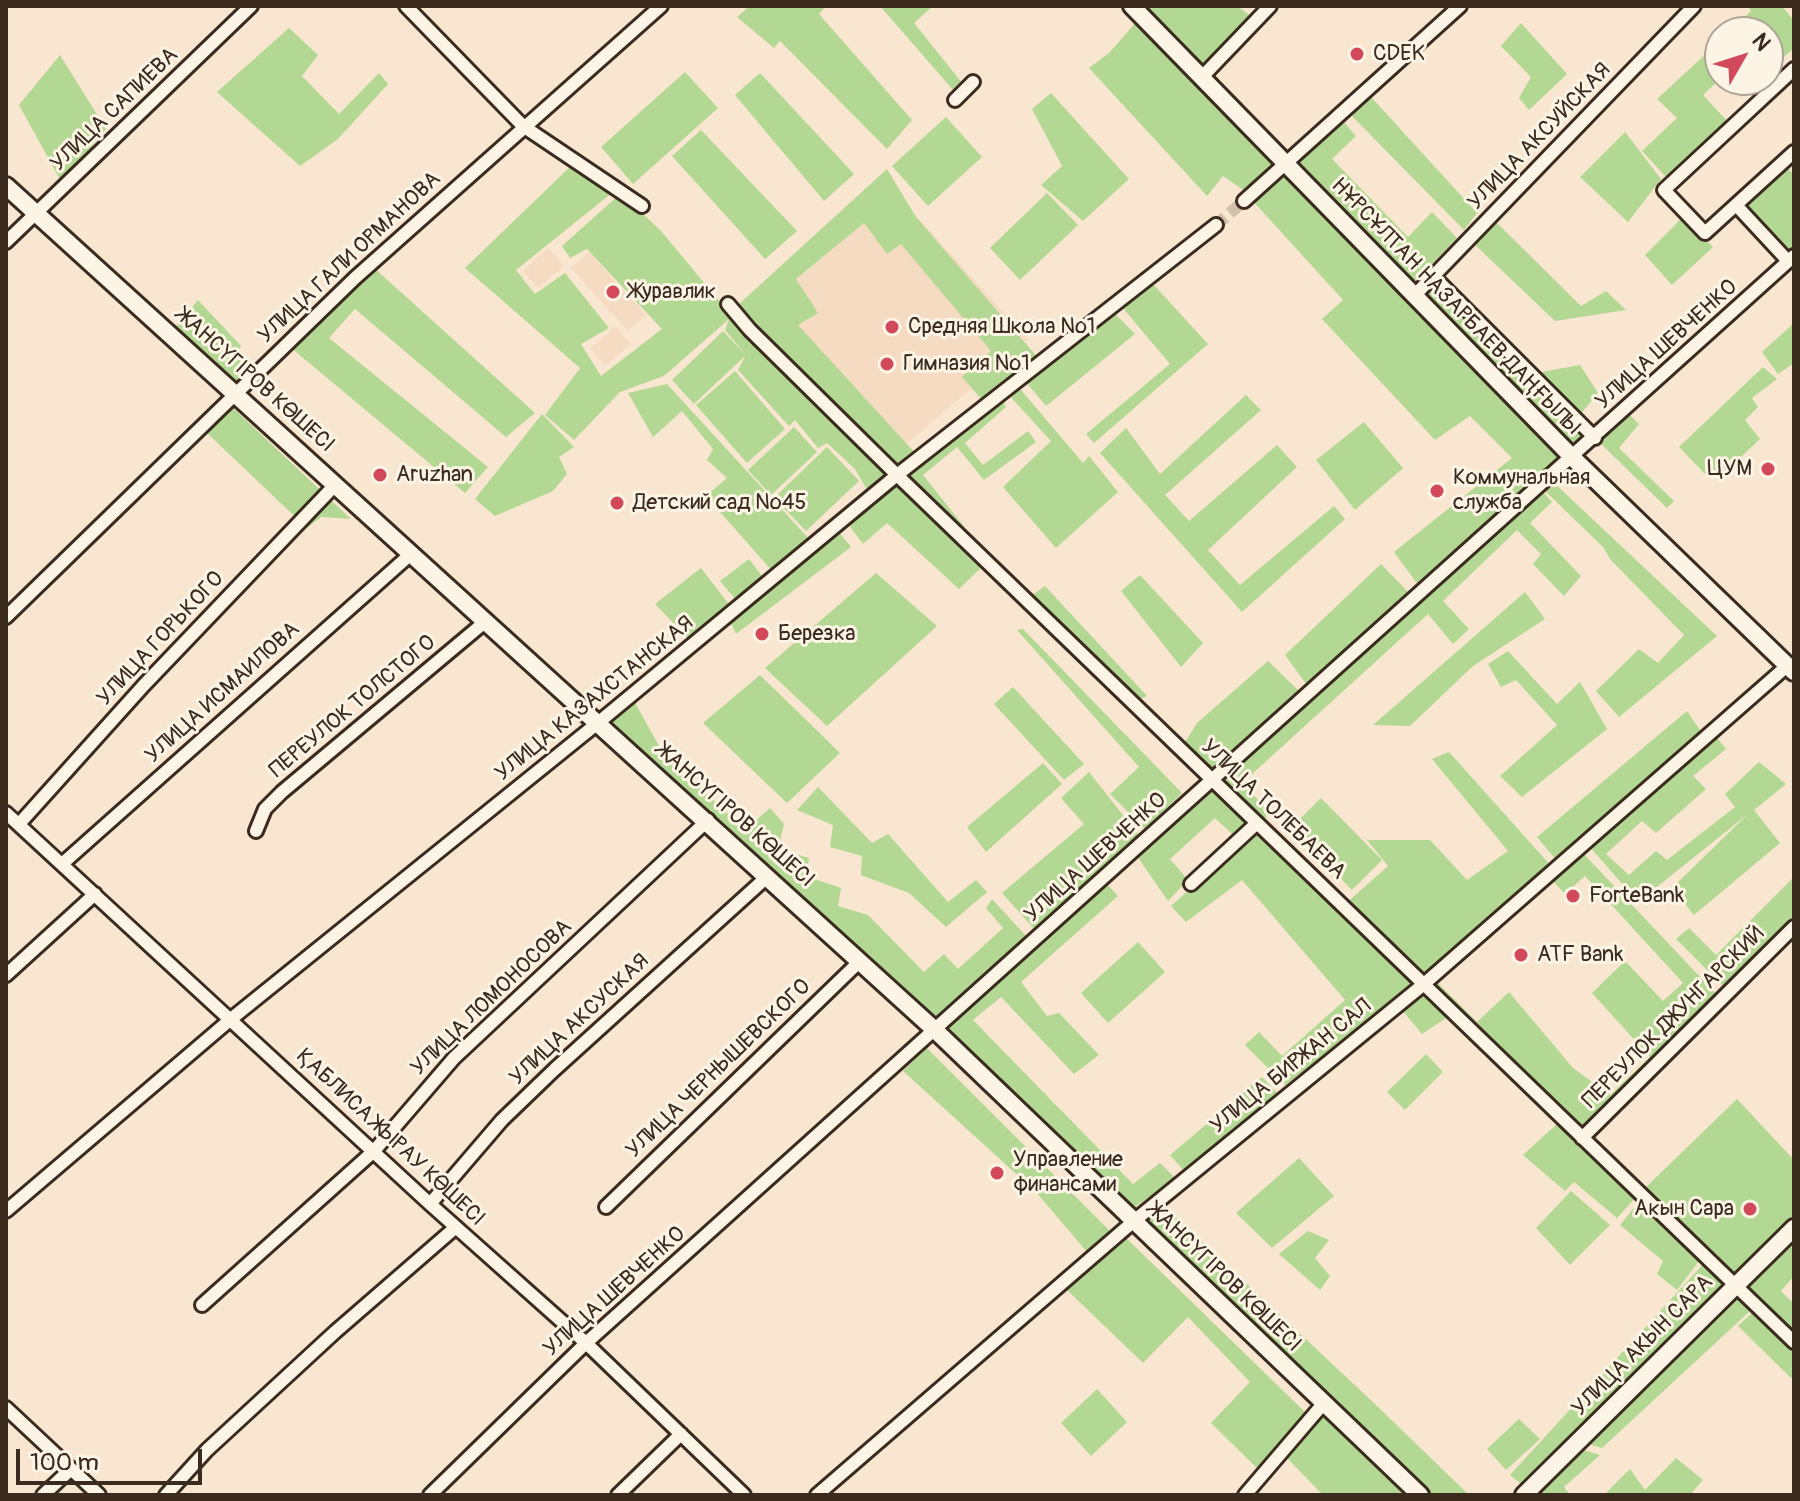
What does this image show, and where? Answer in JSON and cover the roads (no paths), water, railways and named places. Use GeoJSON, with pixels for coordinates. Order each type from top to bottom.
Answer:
{"type":"FeatureCollection","features":[{"type":"Feature","properties":{"kind":"main road","name":"НҰРСҰЛТАН НАЗАРБАЕВ ДАҢҒЫЛЫ"},"geometry":{"type":"LineString","coordinates":[[1132,6],[1573,458],[1791,669]]}},
{"type":"Feature","properties":{"kind":"main road","name":"ЖАНСҮГІРОВ КӨШЕСІ"},"geometry":{"type":"LineString","coordinates":[[6,186],[237,392],[936,1031],[1420,1495]]}},
{"type":"Feature","properties":{"kind":"main road","name":"УЛИЦА АКЫН САРА"},"geometry":{"type":"LineString","coordinates":[[1524,1495],[1794,1228]]}},
{"type":"Feature","properties":{"kind":"street","name":"УЛИЦА САПИЕВА"},"geometry":{"type":"LineString","coordinates":[[6,242],[251,6]]}},
{"type":"Feature","properties":{"kind":"street"},"geometry":{"type":"LineString","coordinates":[[406,6],[523,126],[642,206]]}},
{"type":"Feature","properties":{"kind":"street","name":"УЛИЦА ГАЛИ ОРМАНОВА"},"geometry":{"type":"LineString","coordinates":[[6,617],[355,278],[661,6]]}},
{"type":"Feature","properties":{"kind":"street"},"geometry":{"type":"LineString","coordinates":[[1202,77],[1270,6]]}},
{"type":"Feature","properties":{"kind":"street"},"geometry":{"type":"LineString","coordinates":[[1244,201],[1460,6]]}},
{"type":"Feature","properties":{"kind":"street","name":"УЛИЦА АКСУЙСКАЯ"},"geometry":{"type":"LineString","coordinates":[[1414,296],[1694,6]]}},
{"type":"Feature","properties":{"kind":"street"},"geometry":{"type":"LineString","coordinates":[[1794,69],[1664,190],[1705,233],[1789,156],[1794,171]]}},
{"type":"Feature","properties":{"kind":"street"},"geometry":{"type":"LineString","coordinates":[[955,100],[973,82]]}},
{"type":"Feature","properties":{"kind":"street"},"geometry":{"type":"LineString","coordinates":[[1736,205],[1791,258]]}},
{"type":"Feature","properties":{"kind":"street","name":"УЛИЦА КАЗАХСТАНСКАЯ"},"geometry":{"type":"LineString","coordinates":[[6,1211],[231,1019],[599,722],[897,475],[1216,225]]}},
{"type":"Feature","properties":{"kind":"street","name":"УЛИЦА ШЕВЧЕНКО"},"geometry":{"type":"LineString","coordinates":[[430,1495],[586,1343],[1573,458],[1791,258]]}},
{"type":"Feature","properties":{"kind":"street"},"geometry":{"type":"LineString","coordinates":[[1433,276],[1595,438]]}},
{"type":"Feature","properties":{"kind":"street","name":"УЛИЦА ТОЛЕБАЕВА"},"geometry":{"type":"LineString","coordinates":[[728,304],[750,330],[897,475],[1794,1342]]}},
{"type":"Feature","properties":{"kind":"street","name":"УЛИЦА ГОРЬКОГО"},"geometry":{"type":"LineString","coordinates":[[19,824],[144,685],[336,484]]}},
{"type":"Feature","properties":{"kind":"street","name":"УЛИЦА ИСМАИЛОВА"},"geometry":{"type":"LineString","coordinates":[[62,864],[412,553]]}},
{"type":"Feature","properties":{"kind":"street","name":"ПЕРЕУЛОК ТОЛСТОГО"},"geometry":{"type":"LineString","coordinates":[[256,831],[265,809],[282,792],[486,621]]}},
{"type":"Feature","properties":{"kind":"street","name":"УЛИЦА БИРЖАН САЛ"},"geometry":{"type":"LineString","coordinates":[[817,1495],[1134,1221],[1424,984],[1791,669]]}},
{"type":"Feature","properties":{"kind":"street","name":"ҚАБЛИСА ЖЫРАУ КӨШЕСІ"},"geometry":{"type":"LineString","coordinates":[[6,813],[430,1204],[586,1343],[744,1495]]}},
{"type":"Feature","properties":{"kind":"street","name":"УЛИЦА ЛОМОНОСОВА"},"geometry":{"type":"LineString","coordinates":[[202,1305],[374,1151],[454,1058],[708,820]]}},
{"type":"Feature","properties":{"kind":"street"},"geometry":{"type":"LineString","coordinates":[[1191,884],[1257,823]]}},
{"type":"Feature","properties":{"kind":"street","name":"УЛИЦА АКСУСКАЯ"},"geometry":{"type":"LineString","coordinates":[[430,1204],[502,1120],[768,876]]}},
{"type":"Feature","properties":{"kind":"street"},"geometry":{"type":"LineString","coordinates":[[6,975],[95,894]]}},
{"type":"Feature","properties":{"kind":"street","name":"ПЕРЕУЛОК ДЖУНГАРСКИЙ"},"geometry":{"type":"LineString","coordinates":[[1582,1138],[1794,927]]}},
{"type":"Feature","properties":{"kind":"street","name":"УЛИЦА ЧЕРНЫШЕВСКОГО"},"geometry":{"type":"LineString","coordinates":[[606,1207],[860,961]]}},
{"type":"Feature","properties":{"kind":"street"},"geometry":{"type":"LineString","coordinates":[[166,1495],[207,1450],[335,1332],[456,1227]]}},
{"type":"Feature","properties":{"kind":"street"},"geometry":{"type":"LineString","coordinates":[[1245,1495],[1323,1404]]}},
{"type":"Feature","properties":{"kind":"street"},"geometry":{"type":"LineString","coordinates":[[6,1408],[99,1495]]}},
{"type":"Feature","properties":{"kind":"street"},"geometry":{"type":"LineString","coordinates":[[618,1495],[681,1434]]}},
{"type":"Feature","properties":{"kind":"street"},"geometry":{"type":"LineString","coordinates":[[43,1495],[71,1469]]}},
{"type":"Feature","properties":{"kind":"tunnel"},"geometry":{"type":"LineString","coordinates":[[1216,225],[1244,201]]}},
{"type":"Feature","properties":{"kind":"place","name":"CDEK"},"geometry":{"type":"Point","coordinates":[1357,54]}},
{"type":"Feature","properties":{"kind":"place","name":"Журавлик"},"geometry":{"type":"Point","coordinates":[613,292]}},
{"type":"Feature","properties":{"kind":"place","name":"Средняя Школа №1"},"geometry":{"type":"Point","coordinates":[892,327]}},
{"type":"Feature","properties":{"kind":"place","name":"Гимназия №1"},"geometry":{"type":"Point","coordinates":[887,364]}},
{"type":"Feature","properties":{"kind":"place","name":"ЦУМ"},"geometry":{"type":"Point","coordinates":[1768,469]}},
{"type":"Feature","properties":{"kind":"place","name":"Aruzhan"},"geometry":{"type":"Point","coordinates":[380,475]}},
{"type":"Feature","properties":{"kind":"place","name":"Коммунальная служба"},"geometry":{"type":"Point","coordinates":[1437,491]}},
{"type":"Feature","properties":{"kind":"place","name":"Детский сад №45"},"geometry":{"type":"Point","coordinates":[617,503]}},
{"type":"Feature","properties":{"kind":"place","name":"Березка"},"geometry":{"type":"Point","coordinates":[762,634]}},
{"type":"Feature","properties":{"kind":"place","name":"ForteBank"},"geometry":{"type":"Point","coordinates":[1573,896]}},
{"type":"Feature","properties":{"kind":"place","name":"ATF Bank"},"geometry":{"type":"Point","coordinates":[1521,955]}},
{"type":"Feature","properties":{"kind":"place","name":"Управление финансами"},"geometry":{"type":"Point","coordinates":[997,1173]}},
{"type":"Feature","properties":{"kind":"place","name":"Акын Сара"},"geometry":{"type":"Point","coordinates":[1750,1209]}}]}
